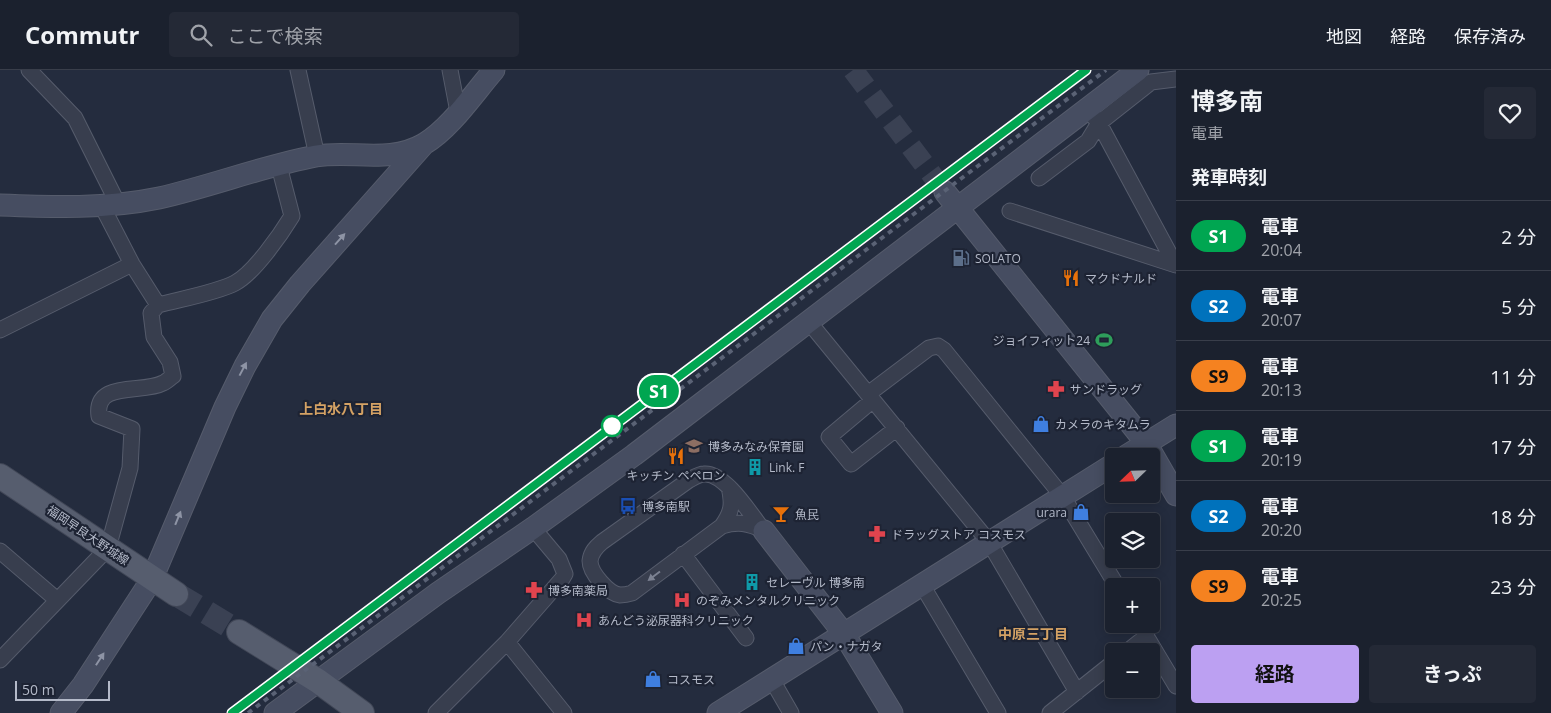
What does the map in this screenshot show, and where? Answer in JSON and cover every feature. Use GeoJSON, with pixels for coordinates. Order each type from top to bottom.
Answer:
{"type":"FeatureCollection","features":[{"type":"Feature","properties":{"kind":"main road","name":"福岡早良大野城線"},"geometry":{"type":"LineString","coordinates":[[0,476],[176,594]]}},
{"type":"Feature","properties":{"kind":"main road"},"geometry":{"type":"LineString","coordinates":[[238,632],[318,681],[362,713]]}},
{"type":"Feature","properties":{"kind":"street"},"geometry":{"type":"LineString","coordinates":[[29,70],[75,118],[132,264],[158,305]]}},
{"type":"Feature","properties":{"kind":"street"},"geometry":{"type":"LineString","coordinates":[[298,70],[317,156]]}},
{"type":"Feature","properties":{"kind":"street"},"geometry":{"type":"LineString","coordinates":[[450,70],[458,112]]}},
{"type":"Feature","properties":{"kind":"street"},"geometry":{"type":"LineString","coordinates":[[61,713],[83,684],[152,579],[224,407],[272,320],[300,284],[424,144],[439,133],[494,70]]}},
{"type":"Feature","properties":{"kind":"street"},"geometry":{"type":"LineString","coordinates":[[1039,178],[1088,141],[1093,116],[1138,70]]}},
{"type":"Feature","properties":{"kind":"street"},"geometry":{"type":"LineString","coordinates":[[275,713],[438,593],[533,528],[809,322],[951,199],[1151,82],[1174,83]]}},
{"type":"Feature","properties":{"kind":"street"},"geometry":{"type":"LineString","coordinates":[[1093,116],[1175,265]]}},
{"type":"Feature","properties":{"kind":"street"},"geometry":{"type":"LineString","coordinates":[[0,205],[67,208],[110,205],[158,198],[317,156],[369,156],[400,153],[424,144]]}},
{"type":"Feature","properties":{"kind":"street"},"geometry":{"type":"LineString","coordinates":[[369,156],[381,194]]}},
{"type":"Feature","properties":{"kind":"street"},"geometry":{"type":"LineString","coordinates":[[0,660],[56,599],[108,548],[130,468],[132,429],[99,416],[97,406],[101,398],[116,392],[162,384],[173,376],[170,362],[154,337],[151,313],[158,305],[236,283],[260,260],[281,234],[292,216],[279,166]]}},
{"type":"Feature","properties":{"kind":"street"},"geometry":{"type":"LineString","coordinates":[[951,199],[1146,443],[1176,495]]}},
{"type":"Feature","properties":{"kind":"street"},"geometry":{"type":"LineString","coordinates":[[1010,211],[1175,265]]}},
{"type":"Feature","properties":{"kind":"street"},"geometry":{"type":"LineString","coordinates":[[0,330],[132,264]]}},
{"type":"Feature","properties":{"kind":"street"},"geometry":{"type":"LineString","coordinates":[[809,322],[989,542],[1077,692]]}},
{"type":"Feature","properties":{"kind":"street"},"geometry":{"type":"LineString","coordinates":[[897,428],[851,464],[829,437],[871,397],[929,348],[938,346],[944,350],[1063,497],[1112,578]]}},
{"type":"Feature","properties":{"kind":"street"},"geometry":{"type":"LineString","coordinates":[[1138,448],[1176,425]]}},
{"type":"Feature","properties":{"kind":"street"},"geometry":{"type":"LineString","coordinates":[[718,713],[1105,470]]}},
{"type":"Feature","properties":{"kind":"street"},"geometry":{"type":"LineString","coordinates":[[729,487],[732,503],[731,514],[722,526],[632,593],[621,595],[610,591],[595,572],[590,563],[593,551],[602,542],[689,480],[703,474],[717,476],[729,487],[844,634],[892,713]]}},
{"type":"Feature","properties":{"kind":"street"},"geometry":{"type":"LineString","coordinates":[[722,526],[735,522],[749,524],[764,531]]}},
{"type":"Feature","properties":{"kind":"street"},"geometry":{"type":"LineString","coordinates":[[436,713],[507,642],[565,574],[559,559],[533,528]]}},
{"type":"Feature","properties":{"kind":"street"},"geometry":{"type":"LineString","coordinates":[[0,552],[56,599]]}},
{"type":"Feature","properties":{"kind":"street"},"geometry":{"type":"LineString","coordinates":[[683,554],[746,638]]}},
{"type":"Feature","properties":{"kind":"street"},"geometry":{"type":"LineString","coordinates":[[922,585],[998,713]]}},
{"type":"Feature","properties":{"kind":"street"},"geometry":{"type":"LineString","coordinates":[[1145,633],[1176,686]]}},
{"type":"Feature","properties":{"kind":"street"},"geometry":{"type":"LineString","coordinates":[[507,642],[564,713]]}},
{"type":"Feature","properties":{"kind":"street"},"geometry":{"type":"LineString","coordinates":[[1050,713],[1105,669]]}},
{"type":"Feature","properties":{"kind":"street"},"geometry":{"type":"LineString","coordinates":[[772,680],[791,713]]}},
{"type":"Feature","properties":{"kind":"tunnel"},"geometry":{"type":"LineString","coordinates":[[853,70],[945,192]]}},
{"type":"Feature","properties":{"kind":"tunnel"},"geometry":{"type":"LineString","coordinates":[[176,594],[239,632]]}},
{"type":"Feature","properties":{"kind":"railway"},"geometry":{"type":"LineString","coordinates":[[232,713],[1086,70]]}},
{"type":"Feature","properties":{"kind":"railway"},"geometry":{"type":"LineString","coordinates":[[248,713],[1106,70]]}},
{"type":"Feature","properties":{"kind":"train","name":"S1"},"geometry":{"type":"LineString","coordinates":[[232,713],[1086,70]]}},
{"type":"Feature","properties":{"kind":"place","name":"SOLATO"},"geometry":{"type":"Point","coordinates":[961,258]}},
{"type":"Feature","properties":{"kind":"place","name":"マクドナルド"},"geometry":{"type":"Point","coordinates":[1071,278]}},
{"type":"Feature","properties":{"kind":"place","name":"ジョイフィット24"},"geometry":{"type":"Point","coordinates":[1104,340]}},
{"type":"Feature","properties":{"kind":"place","name":"サンドラッグ"},"geometry":{"type":"Point","coordinates":[1056,389]}},
{"type":"Feature","properties":{"kind":"place","name":"カメラのキタムラ"},"geometry":{"type":"Point","coordinates":[1041,424]}},
{"type":"Feature","properties":{"kind":"place","name":"博多みなみ保育園"},"geometry":{"type":"Point","coordinates":[694,446]}},
{"type":"Feature","properties":{"kind":"place","name":"キッチン ペペロン"},"geometry":{"type":"Point","coordinates":[676,456]}},
{"type":"Feature","properties":{"kind":"place","name":"Link. F"},"geometry":{"type":"Point","coordinates":[755,467]}},
{"type":"Feature","properties":{"kind":"place","name":"博多南駅"},"geometry":{"type":"Point","coordinates":[628,506]}},
{"type":"Feature","properties":{"kind":"place","name":"urara"},"geometry":{"type":"Point","coordinates":[1081,512]}},
{"type":"Feature","properties":{"kind":"place","name":"魚民"},"geometry":{"type":"Point","coordinates":[781,514]}},
{"type":"Feature","properties":{"kind":"place","name":"ドラッグストア コスモス"},"geometry":{"type":"Point","coordinates":[877,534]}},
{"type":"Feature","properties":{"kind":"place","name":"セレーヴル 博多南"},"geometry":{"type":"Point","coordinates":[752,582]}},
{"type":"Feature","properties":{"kind":"place","name":"博多南薬局"},"geometry":{"type":"Point","coordinates":[534,590]}},
{"type":"Feature","properties":{"kind":"place","name":"のぞみメンタルクリニック"},"geometry":{"type":"Point","coordinates":[682,600]}},
{"type":"Feature","properties":{"kind":"place","name":"あんどう泌尿器科クリニック"},"geometry":{"type":"Point","coordinates":[584,620]}},
{"type":"Feature","properties":{"kind":"place","name":"パン・ナガタ"},"geometry":{"type":"Point","coordinates":[796,646]}},
{"type":"Feature","properties":{"kind":"place","name":"コスモス"},"geometry":{"type":"Point","coordinates":[653,679]}},
{"type":"Feature","properties":{"kind":"district","name":"上白水八丁目"},"geometry":{"type":"Point","coordinates":[341,408]}},
{"type":"Feature","properties":{"kind":"district","name":"中原三丁目"},"geometry":{"type":"Point","coordinates":[1033,633]}}]}
